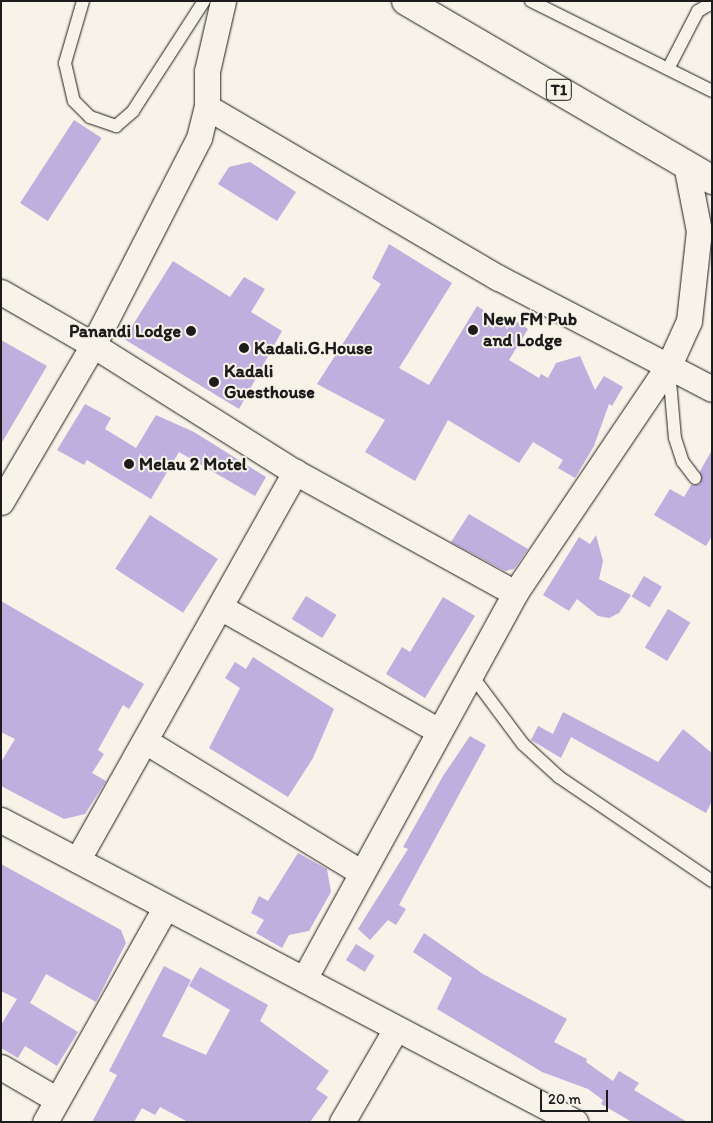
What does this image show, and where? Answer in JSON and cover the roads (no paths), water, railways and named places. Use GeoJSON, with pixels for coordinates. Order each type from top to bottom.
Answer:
{"type":"FeatureCollection","features":[{"type":"Feature","properties":{"kind":"highway","name":"T1"},"geometry":{"type":"LineString","coordinates":[[414,3],[712,180]]}},
{"type":"Feature","properties":{"kind":"street"},"geometry":{"type":"LineString","coordinates":[[1,502],[93,345],[199,138],[207,107],[207,71],[223,1]]}},
{"type":"Feature","properties":{"kind":"street"},"geometry":{"type":"LineString","coordinates":[[207,107],[482,269],[712,389]]}},
{"type":"Feature","properties":{"kind":"street"},"geometry":{"type":"LineString","coordinates":[[304,979],[360,871],[514,593],[669,365],[689,322],[699,231],[686,164]]}},
{"type":"Feature","properties":{"kind":"street"},"geometry":{"type":"LineString","coordinates":[[1,292],[93,345],[295,472],[514,593]]}},
{"type":"Feature","properties":{"kind":"street"},"geometry":{"type":"LineString","coordinates":[[78,859],[295,472]]}},
{"type":"Feature","properties":{"kind":"street"},"geometry":{"type":"LineString","coordinates":[[220,608],[437,730]]}},
{"type":"Feature","properties":{"kind":"street"},"geometry":{"type":"LineString","coordinates":[[145,741],[360,871]]}},
{"type":"Feature","properties":{"kind":"street"},"geometry":{"type":"LineString","coordinates":[[1,820],[78,859],[165,908],[576,1122]]}},
{"type":"Feature","properties":{"kind":"street"},"geometry":{"type":"LineString","coordinates":[[45,1122],[56,1099],[165,908]]}},
{"type":"Feature","properties":{"kind":"street"},"geometry":{"type":"LineString","coordinates":[[342,1122],[396,1029]]}},
{"type":"Feature","properties":{"kind":"street"},"geometry":{"type":"LineString","coordinates":[[1,1067],[56,1099]]}},
{"type":"Feature","properties":{"kind":"lane"},"geometry":{"type":"LineString","coordinates":[[82,1],[65,63],[74,101],[90,117],[116,126],[133,110],[204,1]]}},
{"type":"Feature","properties":{"kind":"lane"},"geometry":{"type":"LineString","coordinates":[[531,1],[712,91]]}},
{"type":"Feature","properties":{"kind":"lane"},"geometry":{"type":"LineString","coordinates":[[668,69],[698,11],[712,4]]}},
{"type":"Feature","properties":{"kind":"lane"},"geometry":{"type":"LineString","coordinates":[[669,365],[675,438],[683,462],[695,478]]}},
{"type":"Feature","properties":{"kind":"lane"},"geometry":{"type":"LineString","coordinates":[[470,672],[523,744],[559,777],[712,881]]}},
{"type":"Feature","properties":{"kind":"place","name":"New FM Pub and Lodge"},"geometry":{"type":"Point","coordinates":[473,330]}},
{"type":"Feature","properties":{"kind":"place","name":"Panandi Lodge"},"geometry":{"type":"Point","coordinates":[191,331]}},
{"type":"Feature","properties":{"kind":"place","name":"Kadali.G.House"},"geometry":{"type":"Point","coordinates":[244,348]}},
{"type":"Feature","properties":{"kind":"place","name":"Kadali Guesthouse"},"geometry":{"type":"Point","coordinates":[214,382]}},
{"type":"Feature","properties":{"kind":"place","name":"Melau 2 Motel"},"geometry":{"type":"Point","coordinates":[129,464]}}]}
